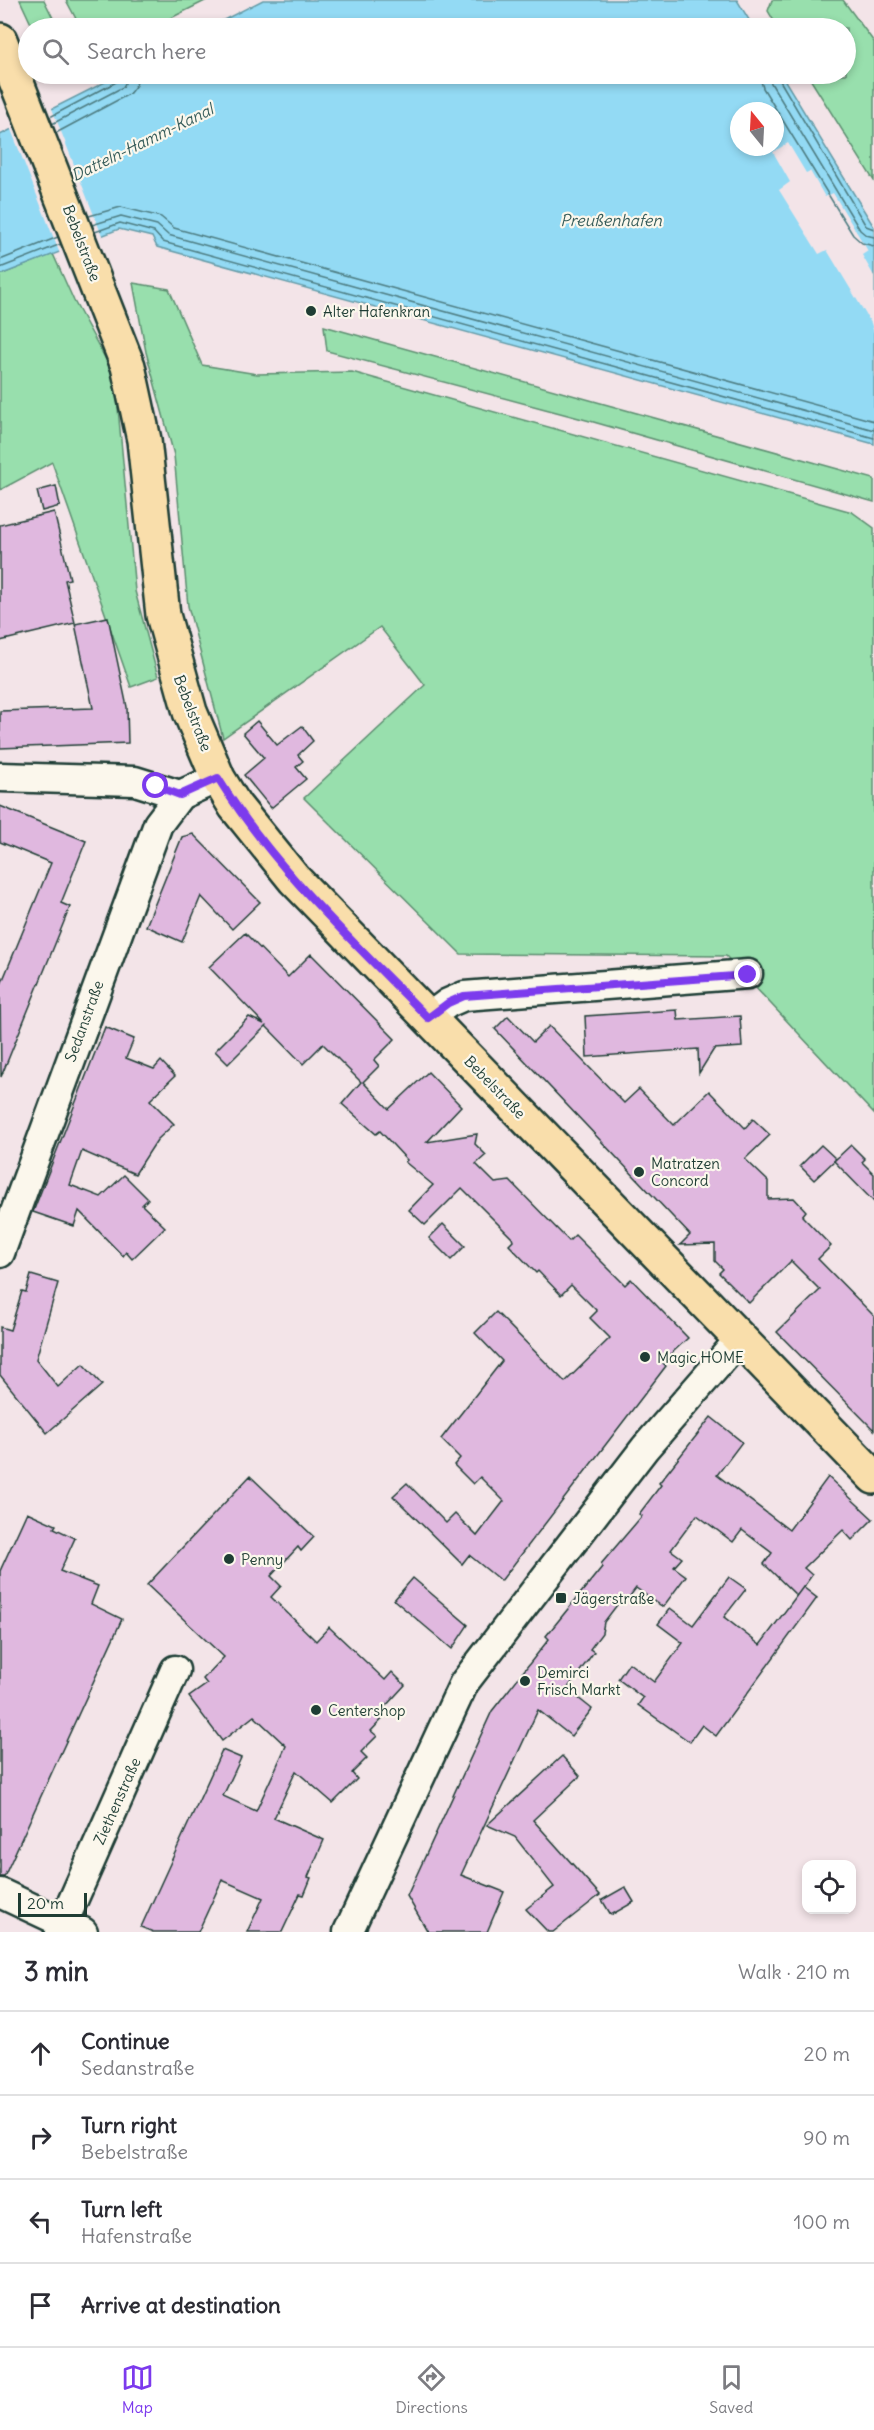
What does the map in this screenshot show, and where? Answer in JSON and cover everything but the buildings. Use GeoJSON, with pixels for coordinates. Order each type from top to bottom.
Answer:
{"type":"FeatureCollection","features":[{"type":"Feature","properties":{"kind":"main road","name":"Bebelstraße"},"geometry":{"type":"LineString","coordinates":[[0,40],[18,83]]}},
{"type":"Feature","properties":{"kind":"main road","name":"Bebelstraße"},"geometry":{"type":"LineString","coordinates":[[19,84],[102,294],[128,366],[138,408],[163,615],[174,662],[190,712],[218,778],[260,839],[294,879],[874,1477]]}},
{"type":"Feature","properties":{"kind":"street"},"geometry":{"type":"LineString","coordinates":[[0,777],[135,781],[180,795]]}},
{"type":"Feature","properties":{"kind":"street","name":"Sedanstraße"},"geometry":{"type":"LineString","coordinates":[[0,1253],[158,824],[180,795],[218,778]]}},
{"type":"Feature","properties":{"kind":"street"},"geometry":{"type":"LineString","coordinates":[[428,1018],[448,1003],[464,996],[748,975]]}},
{"type":"Feature","properties":{"kind":"street"},"geometry":{"type":"LineString","coordinates":[[354,1930],[464,1683],[645,1448],[740,1339]]}},
{"type":"Feature","properties":{"kind":"street","name":"Ziethenstraße"},"geometry":{"type":"LineString","coordinates":[[68,1929],[176,1670]]}},
{"type":"Feature","properties":{"kind":"street"},"geometry":{"type":"LineString","coordinates":[[0,1893],[68,1929]]}},
{"type":"Feature","properties":{"kind":"green space"},"geometry":{"type":"Polygon","coordinates":[[[20,0],[44,0],[53,18],[28,18],[20,0]]]}},
{"type":"Feature","properties":{"kind":"green space"},"geometry":{"type":"Polygon","coordinates":[[[66,0],[207,0],[171,18],[76,18],[66,0]]]}},
{"type":"Feature","properties":{"kind":"green space"},"geometry":{"type":"Polygon","coordinates":[[[772,0],[843,0],[874,42],[874,181],[813,84],[856,84],[856,18],[772,18],[768,11],[772,0]]]}},
{"type":"Feature","properties":{"kind":"green space"},"geometry":{"type":"Polygon","coordinates":[[[53,254],[74,301],[115,376],[135,591],[158,677],[131,687],[52,462],[0,490],[0,275],[53,254]]]}},
{"type":"Feature","properties":{"kind":"green space"},"geometry":{"type":"Polygon","coordinates":[[[133,283],[169,289],[202,365],[257,374],[352,372],[852,512],[874,528],[874,1114],[726,956],[461,954],[304,798],[425,685],[380,627],[223,738],[188,606],[174,455],[146,352],[133,283]]]}},
{"type":"Feature","properties":{"kind":"green space"},"geometry":{"type":"Polygon","coordinates":[[[324,326],[874,479],[874,502],[590,421],[327,351],[324,326]]]}},
{"type":"Feature","properties":{"kind":"water"},"geometry":{"type":"Polygon","coordinates":[[[263,0],[737,0],[748,18],[228,18],[263,0]]]}},
{"type":"Feature","properties":{"kind":"water","name":"Preußenhafen"},"geometry":{"type":"Polygon","coordinates":[[[101,84],[787,84],[874,227],[874,444],[157,247],[152,237],[119,229],[0,275],[0,135],[101,84]]]}},
{"type":"Feature","properties":{"kind":"pier"},"geometry":{"type":"Polygon","coordinates":[[[51,106],[103,238],[60,254],[10,127],[51,106]]]}},
{"type":"Feature","properties":{"kind":"pier"},"geometry":{"type":"Polygon","coordinates":[[[788,143],[806,173],[810,171],[825,197],[833,193],[868,251],[862,255],[874,276],[874,333],[871,323],[827,250],[819,254],[779,190],[790,182],[775,156],[784,156],[784,145],[788,143]]]}},
{"type":"Feature","properties":{"kind":"place","name":"Alter Hafenkran"},"geometry":{"type":"Point","coordinates":[311,311]}},
{"type":"Feature","properties":{"kind":"place","name":"Matratzen Concord"},"geometry":{"type":"Point","coordinates":[639,1172]}},
{"type":"Feature","properties":{"kind":"place","name":"Magic HOME"},"geometry":{"type":"Point","coordinates":[645,1357]}},
{"type":"Feature","properties":{"kind":"place","name":"Penny"},"geometry":{"type":"Point","coordinates":[229,1559]}},
{"type":"Feature","properties":{"kind":"place","name":"Jägerstraße"},"geometry":{"type":"Point","coordinates":[561,1598]}},
{"type":"Feature","properties":{"kind":"place","name":"Demirci Frisch Markt"},"geometry":{"type":"Point","coordinates":[525,1681]}},
{"type":"Feature","properties":{"kind":"place","name":"Centershop"},"geometry":{"type":"Point","coordinates":[316,1710]}},
{"type":"Feature","properties":{"kind":"route"},"geometry":{"type":"LineString","coordinates":[[156,786],[180,795],[218,778],[260,839],[294,879],[428,1018],[448,1003],[464,996],[748,975]]}},
{"type":"Feature","properties":{"kind":"water label","name":"Datteln-Hamm-Kanal"},"geometry":{"type":"Point","coordinates":[142,142]}}]}
